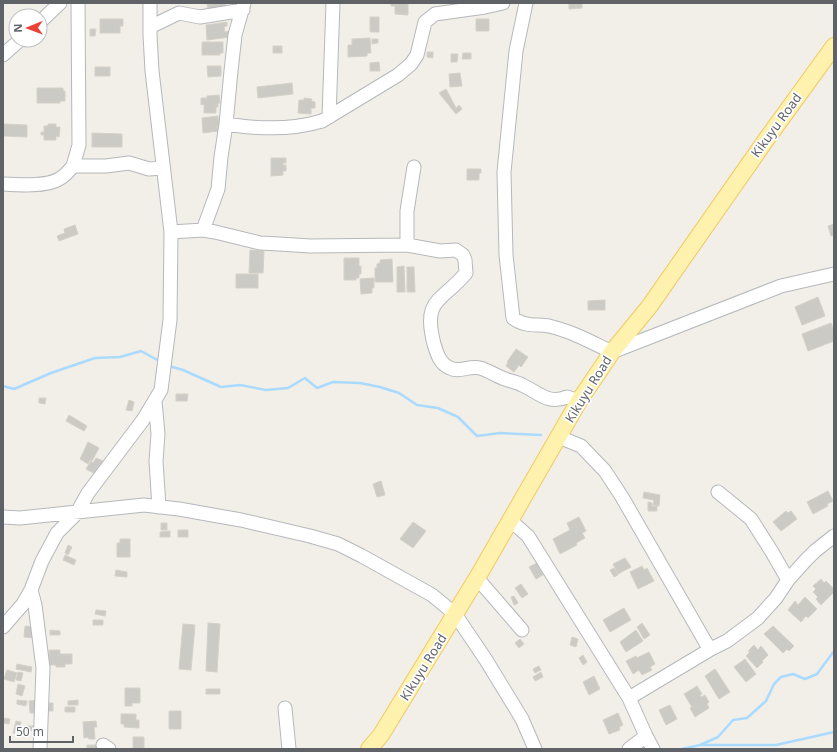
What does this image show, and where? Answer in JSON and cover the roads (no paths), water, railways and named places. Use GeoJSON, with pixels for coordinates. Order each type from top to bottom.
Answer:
{"type":"FeatureCollection","features":[{"type":"Feature","properties":{"kind":"main road","name":"Kikuyu Road"},"geometry":{"type":"LineString","coordinates":[[369,749],[381,735],[477,578],[579,401],[612,352],[649,307],[768,136],[834,46]]}},
{"type":"Feature","properties":{"kind":"street"},"geometry":{"type":"LineString","coordinates":[[48,14],[60,3]]}},
{"type":"Feature","properties":{"kind":"street"},"geometry":{"type":"LineString","coordinates":[[3,184],[40,184],[58,180],[73,166],[79,145],[78,3]]}},
{"type":"Feature","properties":{"kind":"street"},"geometry":{"type":"LineString","coordinates":[[3,628],[15,615],[31,590],[42,561],[57,533],[79,511],[88,493],[143,420],[161,390],[170,320],[171,232],[152,71],[150,3]]}},
{"type":"Feature","properties":{"kind":"street"},"geometry":{"type":"LineString","coordinates":[[329,117],[333,3]]}},
{"type":"Feature","properties":{"kind":"street"},"geometry":{"type":"LineString","coordinates":[[226,124],[244,127],[287,127],[310,125],[322,122],[398,76],[411,64],[417,55],[425,22],[436,14],[504,3]]}},
{"type":"Feature","properties":{"kind":"street"},"geometry":{"type":"LineString","coordinates":[[526,3],[516,51],[504,172],[506,255],[513,318],[520,323],[531,326],[548,326],[576,335],[612,352],[781,286],[833,277]]}},
{"type":"Feature","properties":{"kind":"street"},"geometry":{"type":"LineString","coordinates":[[150,27],[179,13],[200,17],[243,6],[235,35],[218,189],[203,230]]}},
{"type":"Feature","properties":{"kind":"street"},"geometry":{"type":"LineString","coordinates":[[3,55],[11,48]]}},
{"type":"Feature","properties":{"kind":"street"},"geometry":{"type":"LineString","coordinates":[[73,166],[106,166],[129,163],[149,169],[163,168]]}},
{"type":"Feature","properties":{"kind":"street"},"geometry":{"type":"LineString","coordinates":[[407,246],[407,211],[414,168]]}},
{"type":"Feature","properties":{"kind":"street"},"geometry":{"type":"LineString","coordinates":[[171,232],[203,230],[260,243],[291,244],[299,246],[407,246],[440,251],[456,250],[463,255],[466,273],[455,286],[439,299],[432,308],[430,315],[432,336],[437,353],[442,363],[451,369],[471,367],[480,368],[499,377],[522,385],[545,398],[560,400],[567,397],[579,401]]}},
{"type":"Feature","properties":{"kind":"street"},"geometry":{"type":"LineString","coordinates":[[155,401],[158,434],[156,461],[159,507]]}},
{"type":"Feature","properties":{"kind":"street"},"geometry":{"type":"LineString","coordinates":[[559,437],[581,446],[605,472],[622,498],[706,643],[711,649]]}},
{"type":"Feature","properties":{"kind":"street"},"geometry":{"type":"LineString","coordinates":[[718,492],[751,519],[788,580]]}},
{"type":"Feature","properties":{"kind":"street"},"geometry":{"type":"LineString","coordinates":[[3,517],[20,518],[144,505],[241,520],[338,544],[432,595],[455,614],[486,660],[518,712],[535,749]]}},
{"type":"Feature","properties":{"kind":"street"},"geometry":{"type":"LineString","coordinates":[[510,520],[528,536],[630,698],[653,749]]}},
{"type":"Feature","properties":{"kind":"street"},"geometry":{"type":"LineString","coordinates":[[630,698],[711,649],[727,641],[758,618],[776,598],[788,580],[815,551],[834,536]]}},
{"type":"Feature","properties":{"kind":"street"},"geometry":{"type":"LineString","coordinates":[[477,578],[522,630]]}},
{"type":"Feature","properties":{"kind":"street"},"geometry":{"type":"LineString","coordinates":[[31,590],[35,605],[43,668],[40,749]]}},
{"type":"Feature","properties":{"kind":"street"},"geometry":{"type":"LineString","coordinates":[[285,708],[289,749]]}},
{"type":"Feature","properties":{"kind":"street"},"geometry":{"type":"LineString","coordinates":[[629,749],[646,736]]}},
{"type":"Feature","properties":{"kind":"waterway"},"geometry":{"type":"LineString","coordinates":[[3,386],[14,389],[51,373],[95,358],[120,357],[141,351],[161,362]]}},
{"type":"Feature","properties":{"kind":"waterway"},"geometry":{"type":"LineString","coordinates":[[169,366],[183,370],[221,387],[240,385],[266,390],[288,388],[305,378],[317,388],[333,382],[360,383],[399,393],[417,405],[438,408],[458,417],[477,436],[500,433],[541,435]]}},
{"type":"Feature","properties":{"kind":"waterway"},"geometry":{"type":"LineString","coordinates":[[682,749],[700,745],[718,737],[733,720],[747,718],[766,701],[774,684],[781,677],[793,674],[805,679],[817,674],[834,651]]}},
{"type":"Feature","properties":{"kind":"waterway"},"geometry":{"type":"LineString","coordinates":[[702,745],[776,745],[834,732]]}}]}
